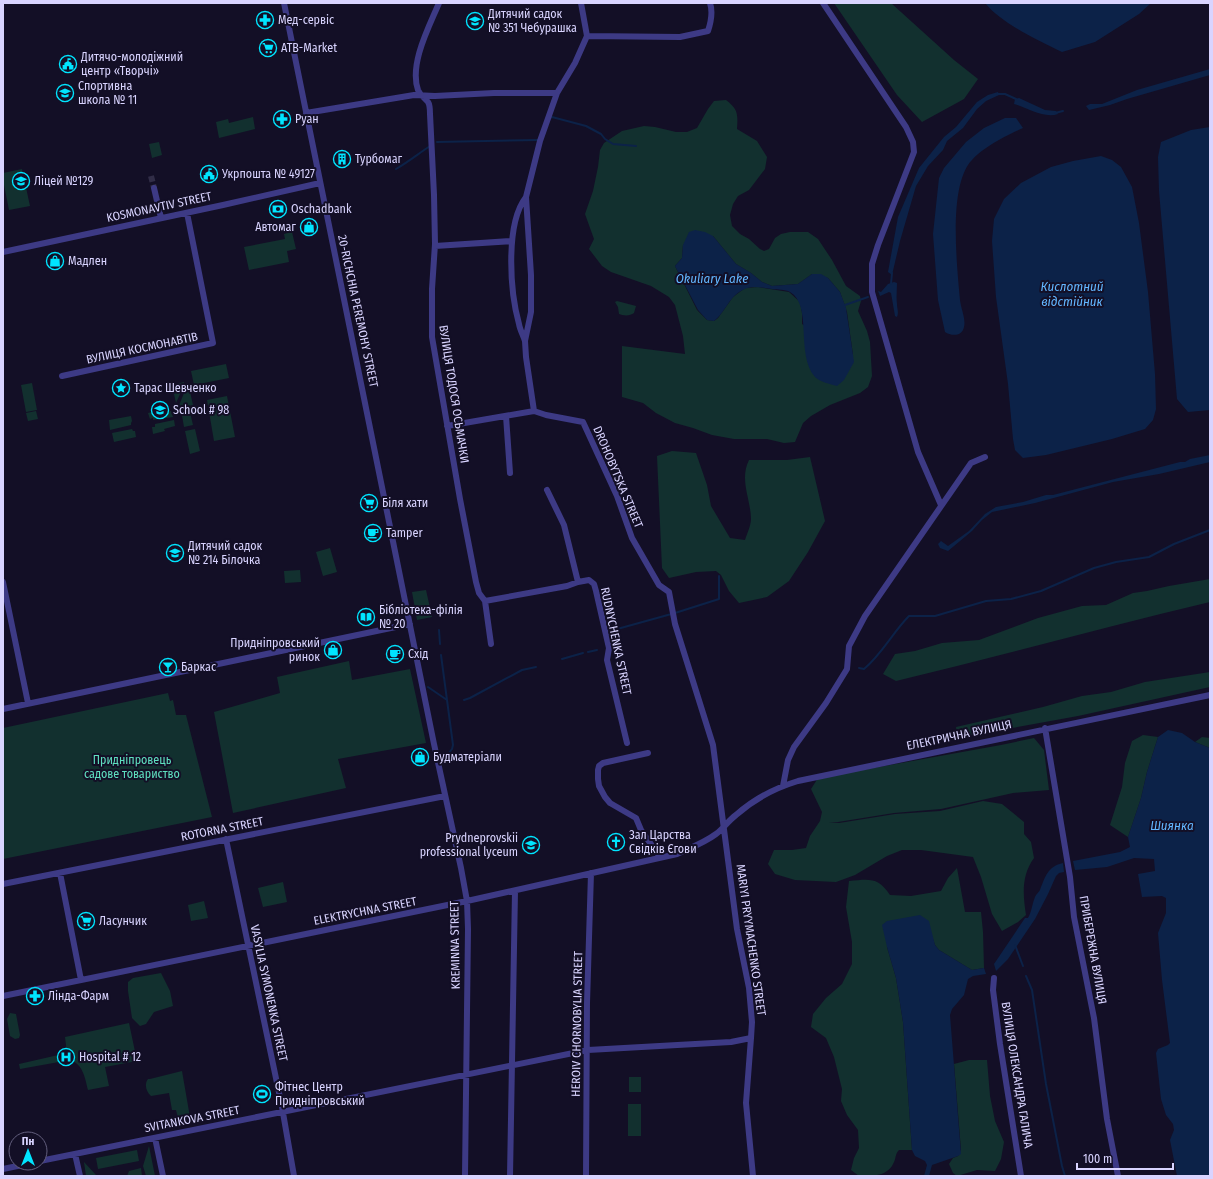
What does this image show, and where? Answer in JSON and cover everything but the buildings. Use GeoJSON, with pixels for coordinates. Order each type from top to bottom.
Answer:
{"type":"FeatureCollection","features":[{"type":"Feature","properties":{"kind":"street","name":"20-RICHCHIA PEREMOHY STREET"},"geometry":{"type":"LineString","coordinates":[[284,3],[410,624]]}},
{"type":"Feature","properties":{"kind":"street","name":"ВУЛИЦЯ ТОДОСЯ ОСЬМАЧКИ"},"geometry":{"type":"LineString","coordinates":[[439,3],[416,67],[418,89],[420,95],[428,103],[430,114],[435,246],[432,289],[432,336],[476,582],[479,593],[485,601],[491,644]]}},
{"type":"Feature","properties":{"kind":"street"},"geometry":{"type":"LineString","coordinates":[[525,341],[516,309],[513,282],[512,240],[519,209],[526,197],[540,140],[557,93],[576,63],[587,36],[580,3]]}},
{"type":"Feature","properties":{"kind":"street"},"geometry":{"type":"LineString","coordinates":[[587,36],[680,38],[708,32],[710,25],[710,3]]}},
{"type":"Feature","properties":{"kind":"street"},"geometry":{"type":"LineString","coordinates":[[823,3],[906,128],[913,142],[914,152],[872,264],[872,292],[918,452],[942,506]]}},
{"type":"Feature","properties":{"kind":"street"},"geometry":{"type":"LineString","coordinates":[[306,113],[420,95],[435,96],[494,93],[557,93]]}},
{"type":"Feature","properties":{"kind":"street","name":"KOSMONAVTIV STREET"},"geometry":{"type":"LineString","coordinates":[[3,252],[320,183]]}},
{"type":"Feature","properties":{"kind":"street"},"geometry":{"type":"LineString","coordinates":[[154,188],[161,218]]}},
{"type":"Feature","properties":{"kind":"street"},"geometry":{"type":"LineString","coordinates":[[447,426],[534,411],[525,341],[531,312],[526,197]]}},
{"type":"Feature","properties":{"kind":"street","name":"ВУЛИЦЯ КОСМОНАВТІВ"},"geometry":{"type":"LineString","coordinates":[[62,376],[213,343],[187,213]]}},
{"type":"Feature","properties":{"kind":"street"},"geometry":{"type":"LineString","coordinates":[[435,246],[512,240]]}},
{"type":"Feature","properties":{"kind":"street","name":"DROHOBYTSKA STREET"},"geometry":{"type":"LineString","coordinates":[[534,411],[546,415],[583,422],[617,496],[632,538],[659,585],[669,592],[675,624],[713,745],[724,826]]}},
{"type":"Feature","properties":{"kind":"street"},"geometry":{"type":"LineString","coordinates":[[506,416],[510,473]]}},
{"type":"Feature","properties":{"kind":"street"},"geometry":{"type":"LineString","coordinates":[[783,786],[787,764],[794,747],[826,703],[846,669],[849,646],[865,616],[942,506],[970,463],[985,457]]}},
{"type":"Feature","properties":{"kind":"street"},"geometry":{"type":"LineString","coordinates":[[485,601],[567,586],[578,582],[564,525],[547,490]]}},
{"type":"Feature","properties":{"kind":"street","name":"RUDNYCHENKA STREET"},"geometry":{"type":"LineString","coordinates":[[578,582],[589,580],[594,584],[609,648],[607,660],[627,742]]}},
{"type":"Feature","properties":{"kind":"street"},"geometry":{"type":"LineString","coordinates":[[3,582],[28,703]]}},
{"type":"Feature","properties":{"kind":"street"},"geometry":{"type":"LineString","coordinates":[[3,709],[410,624]]}},
{"type":"Feature","properties":{"kind":"street","name":"KREMINNA STREET"},"geometry":{"type":"LineString","coordinates":[[410,624],[467,901],[468,929],[465,1176]]}},
{"type":"Feature","properties":{"kind":"street","name":"ЕЛЕКТРИЧНА ВУЛИЦЯ"},"geometry":{"type":"LineString","coordinates":[[724,826],[745,807],[763,795],[783,786],[818,776],[1210,695]]}},
{"type":"Feature","properties":{"kind":"street","name":"ПРИБЕРЕЖНА ВУЛИЦЯ"},"geometry":{"type":"LineString","coordinates":[[1045,728],[1070,877],[1074,917],[1094,1018],[1107,1119],[1118,1176]]}},
{"type":"Feature","properties":{"kind":"street"},"geometry":{"type":"LineString","coordinates":[[648,753],[603,763],[598,770],[598,779],[599,786],[604,797],[610,803],[636,818],[641,830],[660,857]]}},
{"type":"Feature","properties":{"kind":"street","name":"ROTORNA STREET"},"geometry":{"type":"LineString","coordinates":[[3,884],[226,839],[381,810],[445,796]]}},
{"type":"Feature","properties":{"kind":"street","name":"ELEKTRYCHNA STREET"},"geometry":{"type":"LineString","coordinates":[[3,996],[515,891],[677,854],[696,846],[716,834],[724,826]]}},
{"type":"Feature","properties":{"kind":"street","name":"MARIYI PRYYMACHENKO STREET"},"geometry":{"type":"LineString","coordinates":[[724,826],[737,929],[749,988],[751,1038],[746,1103],[753,1176]]}},
{"type":"Feature","properties":{"kind":"street","name":"VASYLIA SYMONENKA STREET"},"geometry":{"type":"LineString","coordinates":[[226,839],[283,1113],[294,1176]]}},
{"type":"Feature","properties":{"kind":"street"},"geometry":{"type":"LineString","coordinates":[[60,873],[81,980]]}},
{"type":"Feature","properties":{"kind":"street","name":"HEROIV CHORNOBYLIA STREET"},"geometry":{"type":"LineString","coordinates":[[586,1176],[588,1050],[587,1003],[591,873]]}},
{"type":"Feature","properties":{"kind":"street"},"geometry":{"type":"LineString","coordinates":[[510,1176],[515,891]]}},
{"type":"Feature","properties":{"kind":"street","name":"ВУЛИЦЯ ОЛЕКСАНДРА ГАЛИЧА"},"geometry":{"type":"LineString","coordinates":[[994,978],[993,990],[1000,1044],[1021,1176]]}},
{"type":"Feature","properties":{"kind":"street","name":"SVITANKOVA STREET"},"geometry":{"type":"LineString","coordinates":[[48,1159],[588,1050],[731,1042],[751,1038]]}},
{"type":"Feature","properties":{"kind":"street"},"geometry":{"type":"LineString","coordinates":[[156,1138],[163,1176]]}},
{"type":"Feature","properties":{"kind":"street"},"geometry":{"type":"LineString","coordinates":[[75,1154],[80,1176]]}},
{"type":"Feature","properties":{"kind":"green space"},"geometry":{"type":"Polygon","coordinates":[[[834,3],[891,3],[954,60],[978,79],[964,99],[922,122],[897,95],[834,3]]]}},
{"type":"Feature","properties":{"kind":"green space"},"geometry":{"type":"Polygon","coordinates":[[[726,100],[733,106],[737,116],[737,129],[757,141],[767,157],[765,169],[749,190],[738,196],[733,204],[730,215],[732,226],[740,234],[764,251],[769,249],[775,238],[781,234],[790,232],[808,232],[818,239],[832,260],[846,286],[860,296],[861,301],[858,311],[870,342],[872,376],[868,387],[860,393],[830,405],[811,416],[803,423],[795,442],[784,443],[767,439],[734,439],[712,435],[675,423],[656,413],[643,403],[622,397],[622,346],[685,354],[683,336],[675,305],[669,297],[651,286],[611,272],[602,266],[589,249],[594,239],[585,214],[593,191],[600,150],[604,143],[622,131],[644,126],[676,132],[687,132],[697,128],[714,101],[726,100]],[[713,236],[683,245],[682,258],[675,266],[697,310],[707,320],[714,321],[718,318],[733,297],[745,288],[758,287],[789,292],[800,302],[802,324],[853,355],[847,312],[840,292],[828,278],[812,274],[798,284],[772,286],[762,282],[736,264],[713,236]]]}},
{"type":"Feature","properties":{"kind":"green space"},"geometry":{"type":"Polygon","coordinates":[[[253,117],[255,129],[219,138],[216,122],[228,119],[229,123],[253,117]]]}},
{"type":"Feature","properties":{"kind":"green space"},"geometry":{"type":"Polygon","coordinates":[[[159,142],[162,155],[152,158],[149,144],[159,142]]]}},
{"type":"Feature","properties":{"kind":"green space"},"geometry":{"type":"Polygon","coordinates":[[[22,169],[30,206],[9,210],[3,173],[22,169]]]}},
{"type":"Feature","properties":{"kind":"green space"},"geometry":{"type":"Polygon","coordinates":[[[292,232],[296,249],[287,251],[289,262],[249,270],[244,247],[285,239],[284,234],[292,232]]]}},
{"type":"Feature","properties":{"kind":"green space"},"geometry":{"type":"Polygon","coordinates":[[[617,301],[636,306],[634,313],[631,315],[619,314],[618,307],[615,302],[617,301]]]}},
{"type":"Feature","properties":{"kind":"green space"},"geometry":{"type":"Polygon","coordinates":[[[226,364],[229,378],[194,385],[191,371],[226,364]]]}},
{"type":"Feature","properties":{"kind":"green space"},"geometry":{"type":"Polygon","coordinates":[[[184,382],[184,385],[176,403],[172,385],[184,382]]]}},
{"type":"Feature","properties":{"kind":"green space"},"geometry":{"type":"Polygon","coordinates":[[[32,383],[37,410],[26,412],[21,385],[32,383]]]}},
{"type":"Feature","properties":{"kind":"green space"},"geometry":{"type":"Polygon","coordinates":[[[188,383],[193,405],[178,408],[188,383]]]}},
{"type":"Feature","properties":{"kind":"green space"},"geometry":{"type":"Polygon","coordinates":[[[227,396],[235,437],[214,441],[207,400],[227,396]]]}},
{"type":"Feature","properties":{"kind":"green space"},"geometry":{"type":"Polygon","coordinates":[[[189,408],[193,425],[184,427],[181,410],[189,408]]]}},
{"type":"Feature","properties":{"kind":"green space"},"geometry":{"type":"Polygon","coordinates":[[[160,410],[161,413],[171,411],[173,417],[153,420],[153,418],[150,419],[148,413],[160,410]]]}},
{"type":"Feature","properties":{"kind":"green space"},"geometry":{"type":"Polygon","coordinates":[[[36,411],[38,419],[28,421],[26,413],[36,411]]]}},
{"type":"Feature","properties":{"kind":"green space"},"geometry":{"type":"Polygon","coordinates":[[[131,416],[131,425],[110,430],[109,420],[131,416]]]}},
{"type":"Feature","properties":{"kind":"green space"},"geometry":{"type":"Polygon","coordinates":[[[174,420],[175,426],[164,429],[165,431],[153,434],[152,427],[155,427],[155,424],[174,420]]]}},
{"type":"Feature","properties":{"kind":"green space"},"geometry":{"type":"Polygon","coordinates":[[[132,429],[135,431],[136,437],[114,442],[112,433],[132,429]]]}},
{"type":"Feature","properties":{"kind":"green space"},"geometry":{"type":"Polygon","coordinates":[[[195,429],[200,451],[190,454],[185,431],[195,429]]]}},
{"type":"Feature","properties":{"kind":"green space"},"geometry":{"type":"Polygon","coordinates":[[[672,451],[696,453],[707,485],[711,506],[730,538],[745,540],[750,527],[751,519],[745,482],[746,467],[749,460],[787,460],[810,457],[825,521],[808,552],[789,581],[767,597],[739,603],[729,591],[721,575],[716,571],[696,572],[669,578],[662,568],[657,456],[672,451]]]}},
{"type":"Feature","properties":{"kind":"green space"},"geometry":{"type":"Polygon","coordinates":[[[330,548],[337,572],[323,576],[316,552],[330,548]]]}},
{"type":"Feature","properties":{"kind":"green space"},"geometry":{"type":"Polygon","coordinates":[[[300,570],[301,582],[285,583],[284,571],[300,570]]]}},
{"type":"Feature","properties":{"kind":"green space"},"geometry":{"type":"Polygon","coordinates":[[[1210,579],[1210,602],[896,681],[883,674],[895,654],[915,651],[942,643],[979,640],[1038,618],[1082,606],[1106,605],[1133,593],[1210,579]]]}},
{"type":"Feature","properties":{"kind":"green space"},"geometry":{"type":"Polygon","coordinates":[[[426,590],[432,617],[417,620],[412,592],[426,590]]]}},
{"type":"Feature","properties":{"kind":"green space"},"geometry":{"type":"Polygon","coordinates":[[[349,661],[352,680],[410,669],[426,743],[338,759],[346,788],[233,813],[214,712],[280,693],[277,677],[349,661]]]}},
{"type":"Feature","properties":{"kind":"green space"},"geometry":{"type":"Polygon","coordinates":[[[1210,672],[1210,687],[1078,716],[957,738],[956,727],[1043,707],[1082,696],[1111,692],[1145,682],[1210,672]]]}},
{"type":"Feature","properties":{"kind":"green space","name":"Придніпровець садове товариство"},"geometry":{"type":"Polygon","coordinates":[[[168,693],[170,701],[173,700],[176,715],[186,715],[212,817],[3,859],[3,728],[168,693]]]}},
{"type":"Feature","properties":{"kind":"green space"},"geometry":{"type":"Polygon","coordinates":[[[1143,735],[1158,737],[1147,772],[1141,798],[1128,837],[1110,825],[1122,787],[1125,763],[1132,741],[1143,735]]]}},
{"type":"Feature","properties":{"kind":"green space"},"geometry":{"type":"Polygon","coordinates":[[[1202,737],[1210,738],[1210,748],[1195,742],[1202,737]]]}},
{"type":"Feature","properties":{"kind":"green space"},"geometry":{"type":"Polygon","coordinates":[[[1034,738],[1044,750],[1049,790],[1013,793],[941,809],[894,813],[838,822],[829,822],[839,823],[895,814],[940,811],[983,801],[1002,804],[1024,822],[1024,834],[1031,842],[1034,858],[1027,872],[1024,886],[1026,915],[1018,922],[1002,931],[992,914],[981,877],[973,857],[921,850],[902,850],[887,856],[855,875],[836,882],[795,880],[775,874],[768,864],[774,850],[806,848],[810,836],[820,821],[822,812],[811,789],[818,778],[1034,738]]]}},
{"type":"Feature","properties":{"kind":"green space"},"geometry":{"type":"Polygon","coordinates":[[[957,868],[965,912],[981,912],[984,968],[972,970],[939,950],[935,945],[932,936],[887,947],[896,978],[903,1022],[912,1150],[899,1150],[891,1167],[884,1173],[874,1176],[859,1176],[851,1170],[854,1158],[859,1148],[858,1130],[847,1115],[841,1101],[842,1089],[834,1057],[826,1038],[811,1027],[813,1014],[826,998],[842,984],[852,964],[852,942],[846,907],[849,881],[873,880],[886,889],[890,895],[911,896],[941,891],[948,878],[957,868]]]}},
{"type":"Feature","properties":{"kind":"green space"},"geometry":{"type":"Polygon","coordinates":[[[283,882],[287,902],[263,907],[258,888],[283,882]]]}},
{"type":"Feature","properties":{"kind":"green space"},"geometry":{"type":"Polygon","coordinates":[[[204,901],[208,918],[191,921],[188,905],[204,901]]]}},
{"type":"Feature","properties":{"kind":"green space"},"geometry":{"type":"Polygon","coordinates":[[[161,973],[170,991],[173,1006],[154,1012],[146,1024],[140,1026],[132,1018],[128,982],[133,978],[161,973]]]}},
{"type":"Feature","properties":{"kind":"green space"},"geometry":{"type":"Polygon","coordinates":[[[10,1013],[16,1014],[20,1035],[19,1038],[15,1039],[10,1036],[7,1019],[10,1013]]]}},
{"type":"Feature","properties":{"kind":"green space"},"geometry":{"type":"Polygon","coordinates":[[[129,1023],[137,1061],[105,1067],[109,1086],[88,1090],[81,1068],[70,1060],[20,1069],[19,1064],[67,1053],[65,1037],[129,1023]]]}},
{"type":"Feature","properties":{"kind":"green space"},"geometry":{"type":"Polygon","coordinates":[[[969,1060],[987,1060],[990,1096],[995,1121],[1004,1142],[1001,1159],[995,1171],[977,1170],[957,1176],[953,1173],[949,1164],[953,1158],[958,1156],[961,1150],[954,1064],[969,1060]]]}},
{"type":"Feature","properties":{"kind":"green space"},"geometry":{"type":"Polygon","coordinates":[[[182,1071],[191,1123],[175,1126],[173,1119],[178,1118],[176,1110],[172,1110],[169,1093],[151,1096],[147,1090],[146,1083],[148,1079],[182,1071]]]}},
{"type":"Feature","properties":{"kind":"green space"},"geometry":{"type":"Polygon","coordinates":[[[629,1077],[641,1077],[641,1092],[629,1092],[629,1077]]]}},
{"type":"Feature","properties":{"kind":"green space"},"geometry":{"type":"Polygon","coordinates":[[[628,1104],[641,1104],[641,1136],[628,1136],[628,1104]]]}},
{"type":"Feature","properties":{"kind":"green space"},"geometry":{"type":"Polygon","coordinates":[[[149,1146],[155,1176],[146,1176],[143,1166],[149,1146]]]}},
{"type":"Feature","properties":{"kind":"green space"},"geometry":{"type":"Polygon","coordinates":[[[137,1150],[139,1161],[98,1169],[96,1158],[137,1150]]]}},
{"type":"Feature","properties":{"kind":"green space"},"geometry":{"type":"Polygon","coordinates":[[[84,1162],[96,1175],[96,1176],[86,1176],[84,1162]]]}},
{"type":"Feature","properties":{"kind":"green space"},"geometry":{"type":"Polygon","coordinates":[[[141,1168],[142,1176],[127,1176],[129,1171],[141,1168]]]}},
{"type":"Feature","properties":{"kind":"water"},"geometry":{"type":"Polygon","coordinates":[[[985,3],[1151,3],[1139,14],[1095,42],[1062,52],[1011,25],[992,11],[985,3]]]}},
{"type":"Feature","properties":{"kind":"water"},"geometry":{"type":"Polygon","coordinates":[[[1210,69],[1210,75],[1110,105],[1089,110],[1086,106],[1090,104],[1102,104],[1137,90],[1210,69]]]}},
{"type":"Feature","properties":{"kind":"water"},"geometry":{"type":"Polygon","coordinates":[[[998,92],[999,95],[986,101],[977,109],[963,128],[947,141],[943,150],[928,166],[916,186],[892,275],[888,272],[898,217],[919,168],[944,137],[956,127],[977,102],[988,95],[998,92]]]}},
{"type":"Feature","properties":{"kind":"water"},"geometry":{"type":"Polygon","coordinates":[[[1019,98],[1045,110],[1056,111],[1058,114],[1042,114],[1014,104],[1015,99],[1019,98]]]}},
{"type":"Feature","properties":{"kind":"water"},"geometry":{"type":"Polygon","coordinates":[[[1005,118],[1016,118],[1023,128],[985,148],[968,165],[962,178],[956,211],[956,250],[964,327],[959,334],[950,334],[945,332],[938,300],[933,234],[939,178],[944,168],[966,142],[984,128],[1005,118]]]}},
{"type":"Feature","properties":{"kind":"water"},"geometry":{"type":"Polygon","coordinates":[[[1210,127],[1210,410],[1188,412],[1177,399],[1159,191],[1158,157],[1161,142],[1191,130],[1210,127]]]}},
{"type":"Feature","properties":{"kind":"water","name":"Кислотний відстійник"},"geometry":{"type":"Polygon","coordinates":[[[1101,156],[1112,160],[1121,167],[1132,187],[1139,223],[1148,292],[1155,374],[1156,409],[1153,420],[1145,429],[1112,439],[1046,455],[1023,458],[1015,450],[1013,439],[1008,384],[996,297],[992,241],[994,219],[1004,199],[1021,183],[1051,167],[1101,156]]]}},
{"type":"Feature","properties":{"kind":"water","name":"Okuliary Lake"},"geometry":{"type":"Polygon","coordinates":[[[695,230],[705,232],[713,236],[736,264],[762,282],[772,286],[798,284],[812,274],[821,274],[828,278],[840,292],[846,308],[854,362],[844,380],[837,386],[822,382],[815,377],[809,367],[806,356],[801,308],[797,298],[788,291],[758,287],[748,288],[735,295],[714,321],[707,320],[698,310],[675,266],[682,258],[683,245],[689,232],[695,230]]]}},
{"type":"Feature","properties":{"kind":"water"},"geometry":{"type":"Polygon","coordinates":[[[894,282],[897,283],[897,317],[895,316],[891,293],[889,292],[880,296],[878,291],[881,292],[888,284],[894,282]]]}},
{"type":"Feature","properties":{"kind":"water"},"geometry":{"type":"Polygon","coordinates":[[[1210,455],[1210,462],[1159,474],[1113,482],[1035,503],[992,512],[948,551],[940,548],[938,544],[941,541],[948,546],[969,531],[985,514],[996,507],[1023,502],[1046,495],[1053,495],[1210,455]]]}},
{"type":"Feature","properties":{"kind":"water","name":"Шиянка"},"geometry":{"type":"Polygon","coordinates":[[[1168,730],[1182,733],[1195,742],[1210,748],[1210,1176],[1177,1176],[1170,1140],[1174,1130],[1173,1124],[1166,1115],[1161,1099],[1156,1053],[1158,1049],[1170,1043],[1158,933],[1166,913],[1166,898],[1162,896],[1142,897],[1138,874],[1155,871],[1154,859],[1134,858],[1107,867],[1075,870],[1073,861],[1120,852],[1130,847],[1128,837],[1141,798],[1147,772],[1158,737],[1168,730]]]}},
{"type":"Feature","properties":{"kind":"water"},"geometry":{"type":"Polygon","coordinates":[[[1063,863],[1064,872],[1059,873],[1056,876],[1035,919],[1008,959],[996,971],[994,964],[1025,918],[1028,918],[1035,896],[1040,890],[1050,869],[1063,863]]]}},
{"type":"Feature","properties":{"kind":"water"},"geometry":{"type":"Polygon","coordinates":[[[920,915],[929,921],[935,945],[939,950],[972,970],[984,968],[986,974],[973,976],[968,979],[964,995],[952,1009],[950,1015],[961,1154],[932,1165],[929,1176],[924,1176],[927,1165],[925,1161],[915,1156],[912,1150],[903,1022],[896,978],[882,925],[887,921],[920,915]]]}},
{"type":"Feature","properties":{"kind":"waterway"},"geometry":{"type":"LineString","coordinates":[[997,94],[1005,94],[1016,99]]}},
{"type":"Feature","properties":{"kind":"waterway"},"geometry":{"type":"LineString","coordinates":[[1055,113],[1063,111]]}},
{"type":"Feature","properties":{"kind":"waterway"},"geometry":{"type":"LineString","coordinates":[[550,118],[552,117],[586,126],[601,134],[605,139],[613,144],[636,146]]}},
{"type":"Feature","properties":{"kind":"waterway"},"geometry":{"type":"LineString","coordinates":[[437,142],[538,140]]}},
{"type":"Feature","properties":{"kind":"waterway"},"geometry":{"type":"LineString","coordinates":[[396,169],[430,146]]}},
{"type":"Feature","properties":{"kind":"waterway"},"geometry":{"type":"LineString","coordinates":[[891,284],[892,273]]}},
{"type":"Feature","properties":{"kind":"waterway"},"geometry":{"type":"LineString","coordinates":[[845,305],[868,297]]}},
{"type":"Feature","properties":{"kind":"waterway"},"geometry":{"type":"LineString","coordinates":[[859,668],[864,669],[870,663],[909,616],[935,616],[986,601],[1011,599],[1041,591],[1094,568],[1116,562],[1149,557],[1174,544],[1210,530]]}},
{"type":"Feature","properties":{"kind":"waterway"},"geometry":{"type":"LineString","coordinates":[[610,631],[719,599],[719,576]]}},
{"type":"Feature","properties":{"kind":"waterway"},"geometry":{"type":"LineString","coordinates":[[439,630],[440,644]]}},
{"type":"Feature","properties":{"kind":"waterway"},"geometry":{"type":"LineString","coordinates":[[588,652],[597,650]]}},
{"type":"Feature","properties":{"kind":"waterway"},"geometry":{"type":"LineString","coordinates":[[562,659],[583,653]]}},
{"type":"Feature","properties":{"kind":"waterway"},"geometry":{"type":"LineString","coordinates":[[441,655],[453,745],[452,749],[445,758]]}},
{"type":"Feature","properties":{"kind":"waterway"},"geometry":{"type":"LineString","coordinates":[[464,700],[522,670],[536,667]]}},
{"type":"Feature","properties":{"kind":"waterway"},"geometry":{"type":"LineString","coordinates":[[428,687],[447,700]]}},
{"type":"Feature","properties":{"kind":"waterway"},"geometry":{"type":"LineString","coordinates":[[1015,945],[1023,966]]}},
{"type":"Feature","properties":{"kind":"waterway"},"geometry":{"type":"LineString","coordinates":[[1026,976],[1032,990],[1046,1084],[1065,1176]]}},
{"type":"Feature","properties":{"kind":"tunnel"},"geometry":{"type":"LineString","coordinates":[[151,176],[154,188]]}},
{"type":"Feature","properties":{"kind":"place","name":"Мед-сервіс"},"geometry":{"type":"Point","coordinates":[265,20]}},
{"type":"Feature","properties":{"kind":"place","name":"Дитячий садок № 351 Чебурашка"},"geometry":{"type":"Point","coordinates":[475,21]}},
{"type":"Feature","properties":{"kind":"place","name":"ATB-Market"},"geometry":{"type":"Point","coordinates":[268,48]}},
{"type":"Feature","properties":{"kind":"place","name":"Дитячо-молодіжний центр «Творчі»"},"geometry":{"type":"Point","coordinates":[68,64]}},
{"type":"Feature","properties":{"kind":"place","name":"Спортивна школа № 11"},"geometry":{"type":"Point","coordinates":[65,93]}},
{"type":"Feature","properties":{"kind":"place","name":"Руан"},"geometry":{"type":"Point","coordinates":[282,119]}},
{"type":"Feature","properties":{"kind":"place","name":"Турбомаг"},"geometry":{"type":"Point","coordinates":[342,159]}},
{"type":"Feature","properties":{"kind":"place","name":"Укрпошта № 49127"},"geometry":{"type":"Point","coordinates":[209,174]}},
{"type":"Feature","properties":{"kind":"place","name":"Ліцей №129"},"geometry":{"type":"Point","coordinates":[21,181]}},
{"type":"Feature","properties":{"kind":"place","name":"Oschadbank"},"geometry":{"type":"Point","coordinates":[278,209]}},
{"type":"Feature","properties":{"kind":"place","name":"Автомаг"},"geometry":{"type":"Point","coordinates":[309,227]}},
{"type":"Feature","properties":{"kind":"place","name":"Мадлен"},"geometry":{"type":"Point","coordinates":[55,261]}},
{"type":"Feature","properties":{"kind":"place","name":"Тарас Шевченко"},"geometry":{"type":"Point","coordinates":[121,388]}},
{"type":"Feature","properties":{"kind":"place","name":"School # 98"},"geometry":{"type":"Point","coordinates":[160,410]}},
{"type":"Feature","properties":{"kind":"place","name":"Біля хати"},"geometry":{"type":"Point","coordinates":[369,503]}},
{"type":"Feature","properties":{"kind":"place","name":"Tamper"},"geometry":{"type":"Point","coordinates":[373,533]}},
{"type":"Feature","properties":{"kind":"place","name":"Дитячий садок № 214 Білочка"},"geometry":{"type":"Point","coordinates":[175,553]}},
{"type":"Feature","properties":{"kind":"place","name":"Бібліотека-філія № 20"},"geometry":{"type":"Point","coordinates":[366,617]}},
{"type":"Feature","properties":{"kind":"place","name":"Придніпровський ринок"},"geometry":{"type":"Point","coordinates":[333,650]}},
{"type":"Feature","properties":{"kind":"place","name":"Схід"},"geometry":{"type":"Point","coordinates":[395,654]}},
{"type":"Feature","properties":{"kind":"place","name":"Баркас"},"geometry":{"type":"Point","coordinates":[168,667]}},
{"type":"Feature","properties":{"kind":"place","name":"Будматеріали"},"geometry":{"type":"Point","coordinates":[420,757]}},
{"type":"Feature","properties":{"kind":"place","name":"Зал Царства Свідків Єгови"},"geometry":{"type":"Point","coordinates":[616,842]}},
{"type":"Feature","properties":{"kind":"place","name":"Prydneprovskii professional lyceum"},"geometry":{"type":"Point","coordinates":[531,845]}},
{"type":"Feature","properties":{"kind":"place","name":"Ласунчик"},"geometry":{"type":"Point","coordinates":[86,921]}},
{"type":"Feature","properties":{"kind":"place","name":"Лінда-Фарм"},"geometry":{"type":"Point","coordinates":[35,996]}},
{"type":"Feature","properties":{"kind":"place","name":"Hospital # 12"},"geometry":{"type":"Point","coordinates":[66,1057]}},
{"type":"Feature","properties":{"kind":"place","name":"Фітнес Центр Придніпровський"},"geometry":{"type":"Point","coordinates":[262,1094]}}]}
